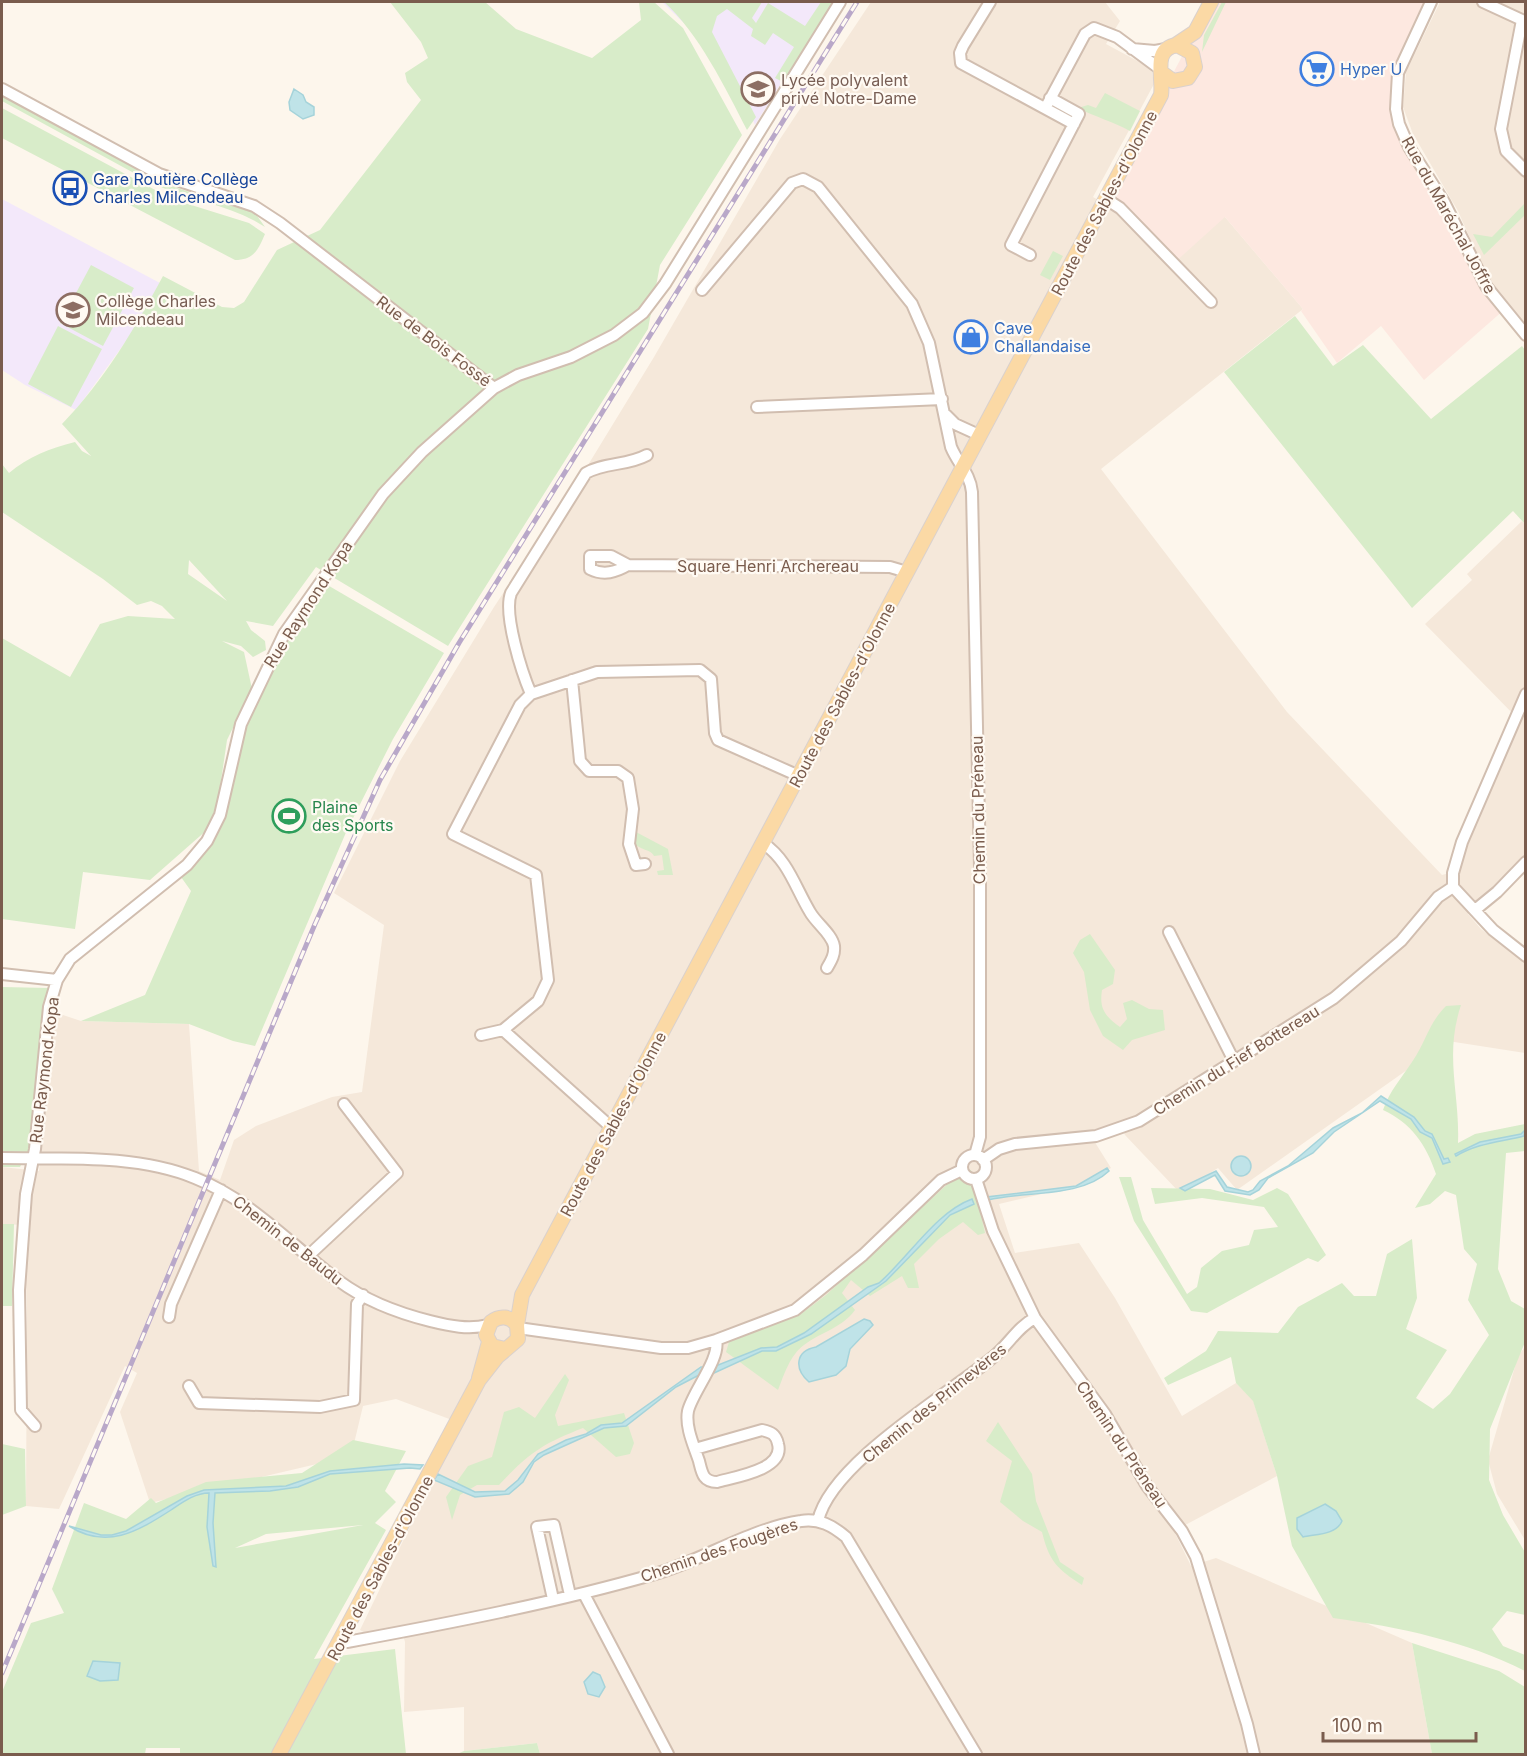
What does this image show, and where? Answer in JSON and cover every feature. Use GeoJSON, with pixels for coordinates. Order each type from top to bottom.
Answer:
{"type":"FeatureCollection","features":[{"type":"Feature","properties":{"kind":"main road"},"geometry":{"type":"LineString","coordinates":[[1194,32],[1194,72],[1181,81],[1170,80],[1161,71],[1160,59],[1170,47],[1194,32],[1211,2]]}},
{"type":"Feature","properties":{"kind":"main road"},"geometry":{"type":"LineString","coordinates":[[1170,47],[1185,47],[1195,58]]}},
{"type":"Feature","properties":{"kind":"main road","name":"Route des Sables-d'Olonne"},"geometry":{"type":"LineString","coordinates":[[1161,71],[1161,95]]}},
{"type":"Feature","properties":{"kind":"main road","name":"Route des Sables-d'Olonne"},"geometry":{"type":"LineString","coordinates":[[479,1380],[488,1341],[488,1325],[502,1317],[522,1295],[1161,95],[1181,81]]}},
{"type":"Feature","properties":{"kind":"main road","name":"Route des Sables-d'Olonne"},"geometry":{"type":"LineString","coordinates":[[279,1755],[479,1380],[505,1349],[513,1346],[522,1295]]}},
{"type":"Feature","properties":{"kind":"main road"},"geometry":{"type":"LineString","coordinates":[[502,1317],[510,1319],[517,1331]]}},
{"type":"Feature","properties":{"kind":"main road"},"geometry":{"type":"LineString","coordinates":[[488,1341],[496,1348],[505,1349]]}},
{"type":"Feature","properties":{"kind":"street","name":"Rue de Bois Fossé"},"geometry":{"type":"LineString","coordinates":[[2,89],[159,174],[254,206],[280,223],[494,388],[597,344],[643,313],[665,284],[840,2]]}},
{"type":"Feature","properties":{"kind":"street"},"geometry":{"type":"LineString","coordinates":[[990,2],[963,46],[961,63],[1074,124]]}},
{"type":"Feature","properties":{"kind":"street","name":"Rue du Maréchal Joffre"},"geometry":{"type":"LineString","coordinates":[[1431,2],[1398,73],[1397,116],[1409,147],[1444,202],[1486,286],[1526,335]]}},
{"type":"Feature","properties":{"kind":"street"},"geometry":{"type":"LineString","coordinates":[[1483,2],[1524,18],[1502,129],[1506,151],[1526,171]]}},
{"type":"Feature","properties":{"kind":"street"},"geometry":{"type":"LineString","coordinates":[[1045,109],[1089,30],[1098,28],[1132,49],[1161,71]]}},
{"type":"Feature","properties":{"kind":"street"},"geometry":{"type":"LineString","coordinates":[[1132,49],[1155,51],[1170,47]]}},
{"type":"Feature","properties":{"kind":"street"},"geometry":{"type":"LineString","coordinates":[[1030,255],[1011,245],[1079,114],[1050,98]]}},
{"type":"Feature","properties":{"kind":"street","name":"Chemin du Préneau"},"geometry":{"type":"LineString","coordinates":[[702,290],[792,183],[803,179],[818,187],[906,293],[925,331],[946,415],[951,447],[969,474],[972,492],[979,846],[979,1158]]}},
{"type":"Feature","properties":{"kind":"street"},"geometry":{"type":"LineString","coordinates":[[1106,199],[1120,208],[1211,302]]}},
{"type":"Feature","properties":{"kind":"street","name":"Rue Raymond Kopa"},"geometry":{"type":"LineString","coordinates":[[35,1426],[21,1410],[19,1290],[26,1194],[34,1159],[45,1037],[57,980],[70,959],[187,865],[207,842],[220,814],[241,724],[284,634],[383,494],[422,452],[494,388]]}},
{"type":"Feature","properties":{"kind":"street"},"geometry":{"type":"LineString","coordinates":[[757,407],[942,399]]}},
{"type":"Feature","properties":{"kind":"street"},"geometry":{"type":"LineString","coordinates":[[946,415],[955,424],[979,435]]}},
{"type":"Feature","properties":{"kind":"street"},"geometry":{"type":"LineString","coordinates":[[531,694],[523,674],[511,620],[508,600],[511,592],[586,473],[599,466],[636,462],[647,455]]}},
{"type":"Feature","properties":{"kind":"street","name":"Square Henri Archereau"},"geometry":{"type":"LineString","coordinates":[[628,565],[890,567],[907,572]]}},
{"type":"Feature","properties":{"kind":"street"},"geometry":{"type":"LineString","coordinates":[[481,1035],[503,1030],[538,1001],[548,980],[536,875],[453,834],[520,705],[531,694],[603,671],[700,670],[711,679],[715,733],[718,740],[799,776]]}},
{"type":"Feature","properties":{"kind":"street"},"geometry":{"type":"LineString","coordinates":[[572,680],[580,761],[589,771],[618,771],[628,778],[633,809],[629,844],[636,865],[645,864]]}},
{"type":"Feature","properties":{"kind":"street"},"geometry":{"type":"LineString","coordinates":[[1526,694],[1462,842],[1453,873],[1453,887],[1493,930],[1526,956]]}},
{"type":"Feature","properties":{"kind":"street"},"geometry":{"type":"LineString","coordinates":[[763,843],[787,867],[810,913],[834,944],[834,956],[827,968]]}},
{"type":"Feature","properties":{"kind":"street"},"geometry":{"type":"LineString","coordinates":[[1475,910],[1497,892],[1526,862]]}},
{"type":"Feature","properties":{"kind":"street","name":"Chemin du Fief Bottereau"},"geometry":{"type":"LineString","coordinates":[[979,1158],[1015,1143],[1076,1139],[1112,1133],[1139,1121],[1334,998],[1401,941],[1438,897],[1453,887]]}},
{"type":"Feature","properties":{"kind":"street"},"geometry":{"type":"LineString","coordinates":[[1169,932],[1234,1061]]}},
{"type":"Feature","properties":{"kind":"street"},"geometry":{"type":"LineString","coordinates":[[2,974],[57,980]]}},
{"type":"Feature","properties":{"kind":"street"},"geometry":{"type":"LineString","coordinates":[[503,1030],[612,1128]]}},
{"type":"Feature","properties":{"kind":"street"},"geometry":{"type":"LineString","coordinates":[[308,1256],[397,1173],[344,1104]]}},
{"type":"Feature","properties":{"kind":"street","name":"Chemin de Baudu"},"geometry":{"type":"LineString","coordinates":[[2,1158],[147,1165],[194,1177],[245,1204],[340,1282],[363,1295],[409,1316],[464,1328],[488,1341]]}},
{"type":"Feature","properties":{"kind":"street"},"geometry":{"type":"LineString","coordinates":[[979,1158],[985,1171],[976,1179],[966,1176],[962,1170],[965,1159],[979,1158]]}},
{"type":"Feature","properties":{"kind":"street"},"geometry":{"type":"LineString","coordinates":[[517,1331],[675,1349],[716,1340],[795,1310],[863,1255],[941,1180],[962,1170]]}},
{"type":"Feature","properties":{"kind":"street","name":"Chemin du Préneau"},"geometry":{"type":"LineString","coordinates":[[976,1179],[993,1231],[1035,1318],[1105,1414],[1147,1486],[1182,1531],[1196,1557],[1247,1724],[1254,1755]]}},
{"type":"Feature","properties":{"kind":"street"},"geometry":{"type":"LineString","coordinates":[[169,1317],[171,1304],[221,1190]]}},
{"type":"Feature","properties":{"kind":"street"},"geometry":{"type":"LineString","coordinates":[[189,1386],[199,1403],[320,1407],[354,1400],[357,1304],[363,1295]]}},
{"type":"Feature","properties":{"kind":"street","name":"Chemin des Primevères"},"geometry":{"type":"LineString","coordinates":[[818,1521],[827,1497],[848,1473],[923,1407],[998,1354],[1022,1327],[1035,1318]]}},
{"type":"Feature","properties":{"kind":"street","name":"Chemin de Baudu"},"geometry":{"type":"LineString","coordinates":[[464,1328],[488,1325]]}},
{"type":"Feature","properties":{"kind":"street"},"geometry":{"type":"LineString","coordinates":[[695,1449],[762,1430],[771,1431],[777,1438],[780,1449],[776,1459],[764,1468],[717,1482],[709,1482],[704,1478],[695,1449],[687,1414],[692,1400],[706,1378],[716,1352],[716,1340]]}},
{"type":"Feature","properties":{"kind":"street","name":"Chemin des Fougères"},"geometry":{"type":"LineString","coordinates":[[341,1640],[347,1642],[417,1629],[570,1595],[584,1594],[658,1573],[782,1525],[805,1520],[818,1521],[828,1524],[846,1537],[976,1755]]}},
{"type":"Feature","properties":{"kind":"street"},"geometry":{"type":"LineString","coordinates":[[553,1599],[537,1527],[555,1525],[570,1595]]}},
{"type":"Feature","properties":{"kind":"street"},"geometry":{"type":"LineString","coordinates":[[584,1594],[668,1755]]}},
{"type":"Feature","properties":{"kind":"shaded area","name":"Lycée polyvalent privé Notre-Dame"},"geometry":{"type":"Polygon","coordinates":[[[662,2],[832,2],[755,125],[722,53],[692,31],[662,2]]]}},
{"type":"Feature","properties":{"kind":"shaded area"},"geometry":{"type":"Polygon","coordinates":[[[871,2],[1105,2],[1120,21],[1106,44],[1143,64],[1152,72],[1154,84],[1093,197],[1121,213],[1225,217],[1303,309],[1101,469],[1287,712],[1442,875],[1457,871],[1519,720],[1425,624],[1472,580],[1467,574],[1522,521],[1525,524],[1525,859],[1468,914],[1481,929],[1525,963],[1525,1053],[1448,1041],[1237,1190],[1218,1168],[1179,1192],[1125,1135],[1120,1123],[1091,1130],[1096,1144],[1111,1168],[1076,1186],[999,1204],[1015,1253],[1079,1243],[1115,1298],[1182,1416],[1236,1383],[1253,1400],[1277,1476],[1174,1531],[1191,1566],[1216,1558],[1412,1643],[1432,1754],[540,1754],[537,1743],[464,1751],[464,1707],[404,1712],[405,1642],[401,1627],[369,1635],[360,1630],[460,1423],[396,1399],[363,1406],[351,1456],[150,1503],[120,1412],[137,1373],[125,1366],[59,1509],[26,1506],[27,1305],[23,1225],[2,1224],[2,1167],[39,1171],[54,1012],[81,1021],[189,1024],[199,1171],[220,1180],[234,1140],[256,1126],[332,1097],[362,1092],[384,925],[334,893],[400,761],[494,607],[588,465],[654,357],[780,139],[871,2]]]}},
{"type":"Feature","properties":{"kind":"shaded area"},"geometry":{"type":"Polygon","coordinates":[[[1211,2],[1431,2],[1396,84],[1403,135],[1505,309],[1424,380],[1381,326],[1337,363],[1301,311],[1303,309],[1225,217],[1173,264],[1106,199],[1211,2]]]}},
{"type":"Feature","properties":{"kind":"shaded area"},"geometry":{"type":"Polygon","coordinates":[[[1440,2],[1525,2],[1525,323],[1491,286],[1458,211],[1413,134],[1403,107],[1406,72],[1440,2]]]}},
{"type":"Feature","properties":{"kind":"shaded area","name":"Collège Charles Milcendeau"},"geometry":{"type":"Polygon","coordinates":[[[2,199],[160,283],[129,337],[76,410],[25,385],[2,370],[2,199]]]}},
{"type":"Feature","properties":{"kind":"shaded area"},"geometry":{"type":"Polygon","coordinates":[[[1525,1347],[1525,1540],[1497,1494],[1488,1460],[1518,1356],[1525,1347]]]}},
{"type":"Feature","properties":{"kind":"green space"},"geometry":{"type":"Polygon","coordinates":[[[390,2],[485,2],[516,29],[592,58],[641,20],[639,2],[654,2],[683,28],[742,135],[660,265],[648,329],[448,646],[316,567],[273,626],[246,621],[251,630],[265,641],[266,650],[253,657],[241,646],[222,641],[244,652],[252,689],[227,740],[217,808],[208,829],[150,880],[83,872],[75,929],[2,919],[2,638],[70,677],[100,624],[128,616],[175,619],[162,606],[151,601],[137,605],[103,579],[2,512],[2,464],[9,473],[40,454],[75,442],[82,451],[91,456],[62,424],[92,390],[118,353],[163,276],[222,307],[234,308],[244,302],[277,250],[320,230],[421,100],[407,82],[405,73],[428,58],[421,42],[390,2]],[[189,560],[188,574],[227,601],[189,560]]]}},
{"type":"Feature","properties":{"kind":"green space"},"geometry":{"type":"Polygon","coordinates":[[[664,2],[762,2],[752,18],[756,23],[768,3],[805,26],[821,2],[836,2],[785,83],[775,78],[794,47],[773,33],[765,45],[751,36],[753,29],[727,9],[717,16],[712,32],[756,117],[747,130],[700,45],[664,2]]]}},
{"type":"Feature","properties":{"kind":"green space"},"geometry":{"type":"Polygon","coordinates":[[[1222,2],[1226,2],[1202,52],[1204,35],[1222,2]]]}},
{"type":"Feature","properties":{"kind":"green space"},"geometry":{"type":"Polygon","coordinates":[[[1105,93],[1140,111],[1130,131],[1078,108],[1088,105],[1096,108],[1105,93]]]}},
{"type":"Feature","properties":{"kind":"green space"},"geometry":{"type":"Polygon","coordinates":[[[2,94],[171,186],[255,213],[265,227],[239,213],[154,184],[2,101],[2,94]]]}},
{"type":"Feature","properties":{"kind":"green space"},"geometry":{"type":"Polygon","coordinates":[[[2,108],[172,199],[249,223],[265,234],[260,245],[251,256],[235,260],[2,138],[2,108]]]}},
{"type":"Feature","properties":{"kind":"green space"},"geometry":{"type":"Polygon","coordinates":[[[1525,203],[1525,215],[1484,255],[1473,234],[1492,237],[1525,203]]]}},
{"type":"Feature","properties":{"kind":"green space"},"geometry":{"type":"Polygon","coordinates":[[[1053,251],[1063,256],[1050,280],[1040,275],[1053,251]]]}},
{"type":"Feature","properties":{"kind":"green space"},"geometry":{"type":"Polygon","coordinates":[[[91,265],[134,288],[103,346],[60,323],[91,265]]]}},
{"type":"Feature","properties":{"kind":"green space"},"geometry":{"type":"Polygon","coordinates":[[[1295,316],[1333,366],[1363,345],[1431,419],[1522,346],[1525,350],[1525,524],[1513,511],[1412,608],[1224,372],[1295,316]]]}},
{"type":"Feature","properties":{"kind":"green space"},"geometry":{"type":"Polygon","coordinates":[[[58,326],[102,349],[71,407],[28,384],[58,326]]]}},
{"type":"Feature","properties":{"kind":"green space","name":"Plaine des Sports"},"geometry":{"type":"Polygon","coordinates":[[[324,583],[444,653],[393,739],[347,830],[255,1046],[233,1041],[189,1024],[81,1021],[145,995],[191,891],[181,877],[198,861],[211,844],[220,826],[240,745],[253,705],[280,651],[324,583]]]}},
{"type":"Feature","properties":{"kind":"green space"},"geometry":{"type":"Polygon","coordinates":[[[636,832],[668,849],[673,875],[658,875],[657,871],[664,870],[662,855],[654,856],[636,845],[634,842],[636,832]]]}},
{"type":"Feature","properties":{"kind":"green space"},"geometry":{"type":"Polygon","coordinates":[[[1090,934],[1115,970],[1113,984],[1102,990],[1101,1002],[1104,1012],[1120,1027],[1127,1019],[1123,1003],[1132,1000],[1149,1009],[1163,1010],[1165,1030],[1132,1040],[1123,1050],[1103,1036],[1090,1010],[1084,972],[1073,953],[1080,940],[1090,934]]]}},
{"type":"Feature","properties":{"kind":"green space"},"geometry":{"type":"Polygon","coordinates":[[[2,987],[49,988],[29,1150],[20,1167],[2,1167],[2,987]]]}},
{"type":"Feature","properties":{"kind":"green space"},"geometry":{"type":"Polygon","coordinates":[[[1461,1005],[1456,1024],[1453,1058],[1458,1143],[1475,1134],[1525,1124],[1525,1151],[1506,1153],[1498,1269],[1511,1301],[1525,1309],[1525,1342],[1490,1429],[1489,1480],[1503,1515],[1526,1554],[1525,1615],[1507,1611],[1492,1629],[1503,1646],[1525,1655],[1525,1671],[1503,1660],[1456,1643],[1383,1626],[1333,1618],[1292,1546],[1277,1476],[1253,1401],[1236,1383],[1231,1357],[1168,1385],[1164,1378],[1206,1351],[1218,1331],[1278,1333],[1298,1307],[1342,1283],[1354,1296],[1376,1296],[1387,1254],[1412,1239],[1417,1298],[1406,1329],[1447,1350],[1416,1398],[1433,1409],[1450,1394],[1489,1335],[1468,1300],[1477,1264],[1464,1249],[1456,1195],[1445,1191],[1430,1204],[1415,1208],[1436,1174],[1427,1153],[1416,1136],[1402,1121],[1383,1110],[1392,1091],[1417,1055],[1440,1013],[1446,1006],[1461,1005]]]}},
{"type":"Feature","properties":{"kind":"green space"},"geometry":{"type":"Polygon","coordinates":[[[964,1169],[971,1170],[985,1233],[978,1235],[963,1222],[939,1239],[914,1264],[919,1288],[908,1288],[902,1276],[870,1296],[851,1280],[842,1293],[855,1310],[838,1326],[799,1349],[788,1366],[778,1390],[726,1352],[729,1342],[801,1314],[826,1295],[964,1169]]]}},
{"type":"Feature","properties":{"kind":"green space"},"geometry":{"type":"Polygon","coordinates":[[[1119,1177],[1131,1177],[1143,1220],[1187,1294],[1197,1287],[1201,1268],[1222,1251],[1249,1245],[1254,1230],[1278,1227],[1264,1207],[1202,1198],[1155,1204],[1151,1188],[1210,1189],[1253,1200],[1277,1188],[1288,1194],[1326,1255],[1318,1262],[1308,1258],[1207,1313],[1191,1311],[1134,1221],[1119,1177]]]}},
{"type":"Feature","properties":{"kind":"green space"},"geometry":{"type":"Polygon","coordinates":[[[2,1224],[14,1224],[12,1306],[2,1306],[2,1224]]]}},
{"type":"Feature","properties":{"kind":"green space"},"geometry":{"type":"Polygon","coordinates":[[[565,1374],[569,1380],[555,1415],[558,1426],[624,1413],[634,1443],[630,1454],[616,1457],[583,1428],[537,1450],[499,1485],[477,1485],[460,1495],[452,1520],[446,1497],[468,1466],[492,1457],[504,1412],[519,1407],[535,1418],[565,1374]]]}},
{"type":"Feature","properties":{"kind":"green space"},"geometry":{"type":"Polygon","coordinates":[[[998,1422],[1032,1474],[1036,1501],[1060,1562],[1084,1578],[1082,1585],[1055,1563],[1042,1532],[1023,1521],[1000,1502],[1012,1461],[986,1441],[998,1422]]]}},
{"type":"Feature","properties":{"kind":"green space"},"geometry":{"type":"Polygon","coordinates":[[[353,1440],[406,1451],[385,1491],[396,1502],[375,1523],[386,1530],[314,1659],[395,1649],[406,1754],[180,1754],[180,1748],[146,1748],[145,1754],[2,1754],[2,1692],[31,1623],[64,1613],[52,1589],[84,1503],[126,1519],[151,1498],[156,1503],[206,1482],[302,1473],[353,1440]],[[363,1525],[266,1534],[235,1548],[363,1525]]]}},
{"type":"Feature","properties":{"kind":"green space"},"geometry":{"type":"Polygon","coordinates":[[[2,1444],[25,1449],[26,1506],[2,1515],[2,1444]]]}},
{"type":"Feature","properties":{"kind":"green space"},"geometry":{"type":"Polygon","coordinates":[[[1412,1643],[1499,1671],[1525,1687],[1525,1754],[1432,1754],[1412,1643]]]}},
{"type":"Feature","properties":{"kind":"green space"},"geometry":{"type":"Polygon","coordinates":[[[537,1743],[540,1754],[457,1754],[464,1751],[537,1743]]]}},
{"type":"Feature","properties":{"kind":"water"},"geometry":{"type":"Polygon","coordinates":[[[294,89],[314,107],[314,115],[303,119],[290,110],[289,102],[294,89]]]}},
{"type":"Feature","properties":{"kind":"water"},"geometry":{"type":"Polygon","coordinates":[[[1381,1096],[1414,1117],[1425,1131],[1432,1134],[1444,1159],[1448,1158],[1450,1162],[1443,1164],[1432,1138],[1420,1132],[1411,1119],[1380,1101],[1334,1132],[1313,1153],[1268,1178],[1259,1190],[1250,1195],[1225,1191],[1215,1175],[1185,1191],[1180,1188],[1216,1171],[1227,1187],[1248,1192],[1253,1190],[1260,1181],[1288,1166],[1333,1128],[1362,1113],[1381,1096]]]}},
{"type":"Feature","properties":{"kind":"water"},"geometry":{"type":"Polygon","coordinates":[[[1525,1130],[1524,1136],[1481,1146],[1456,1156],[1455,1154],[1480,1142],[1521,1134],[1525,1130]]]}},
{"type":"Feature","properties":{"kind":"water"},"geometry":{"type":"Polygon","coordinates":[[[1241,1156],[1248,1159],[1251,1166],[1248,1173],[1241,1176],[1234,1173],[1231,1166],[1234,1159],[1241,1156]]]}},
{"type":"Feature","properties":{"kind":"water"},"geometry":{"type":"Polygon","coordinates":[[[1107,1168],[1109,1171],[1097,1180],[1068,1190],[988,1200],[987,1197],[1076,1186],[1107,1168]]]}},
{"type":"Feature","properties":{"kind":"water"},"geometry":{"type":"Polygon","coordinates":[[[972,1199],[974,1204],[950,1215],[886,1281],[811,1334],[776,1351],[762,1351],[712,1374],[713,1367],[761,1348],[777,1347],[804,1333],[868,1287],[879,1283],[946,1214],[972,1199]]]}},
{"type":"Feature","properties":{"kind":"water"},"geometry":{"type":"Polygon","coordinates":[[[864,1319],[873,1325],[850,1349],[846,1366],[836,1375],[809,1382],[799,1366],[804,1352],[864,1319]]]}},
{"type":"Feature","properties":{"kind":"water"},"geometry":{"type":"Polygon","coordinates":[[[704,1367],[703,1373],[676,1387],[626,1426],[604,1428],[544,1455],[534,1462],[523,1482],[509,1494],[475,1497],[434,1480],[438,1474],[475,1492],[505,1491],[518,1480],[538,1454],[566,1440],[586,1434],[601,1425],[622,1423],[704,1367]]]}},
{"type":"Feature","properties":{"kind":"water"},"geometry":{"type":"Polygon","coordinates":[[[404,1464],[423,1465],[420,1469],[330,1474],[298,1487],[270,1491],[215,1493],[213,1523],[216,1567],[213,1566],[207,1527],[209,1493],[189,1499],[146,1525],[121,1535],[96,1537],[69,1526],[101,1535],[112,1535],[126,1531],[187,1496],[204,1490],[286,1486],[330,1471],[404,1464]]]}},
{"type":"Feature","properties":{"kind":"water"},"geometry":{"type":"Polygon","coordinates":[[[1325,1504],[1336,1511],[1342,1521],[1339,1526],[1325,1533],[1303,1537],[1297,1529],[1297,1518],[1325,1504]]]}},
{"type":"Feature","properties":{"kind":"water"},"geometry":{"type":"Polygon","coordinates":[[[93,1661],[120,1663],[118,1680],[100,1681],[87,1676],[93,1661]]]}},
{"type":"Feature","properties":{"kind":"water"},"geometry":{"type":"Polygon","coordinates":[[[593,1672],[600,1675],[605,1687],[599,1697],[588,1694],[584,1682],[593,1672]]]}},
{"type":"Feature","properties":{"kind":"railway"},"geometry":{"type":"LineString","coordinates":[[2,1673],[315,924],[380,780],[459,643],[857,2]]}},
{"type":"Feature","properties":{"kind":"place","name":"Hyper U"},"geometry":{"type":"Point","coordinates":[1317,69]}},
{"type":"Feature","properties":{"kind":"place","name":"Lycée polyvalent privé Notre-Dame"},"geometry":{"type":"Point","coordinates":[758,89]}},
{"type":"Feature","properties":{"kind":"place","name":"Gare Routière Collège Charles Milcendeau"},"geometry":{"type":"Point","coordinates":[70,188]}},
{"type":"Feature","properties":{"kind":"place","name":"Collège Charles Milcendeau"},"geometry":{"type":"Point","coordinates":[73,310]}},
{"type":"Feature","properties":{"kind":"place","name":"Cave Challandaise"},"geometry":{"type":"Point","coordinates":[971,337]}},
{"type":"Feature","properties":{"kind":"place","name":"Plaine des Sports"},"geometry":{"type":"Point","coordinates":[289,816]}}]}
